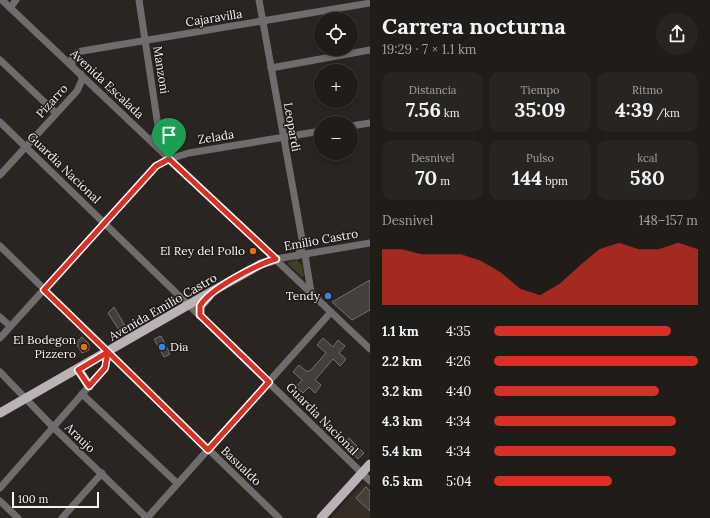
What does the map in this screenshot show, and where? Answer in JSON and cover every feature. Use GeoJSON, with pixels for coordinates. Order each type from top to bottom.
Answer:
{"type":"FeatureCollection","features":[{"type":"Feature","properties":{"kind":"main road","name":"Avenida Emilio Castro"},"geometry":{"type":"LineString","coordinates":[[0,413],[78,370],[261,264],[276,259]]}},
{"type":"Feature","properties":{"kind":"main road"},"geometry":{"type":"LineString","coordinates":[[200,315],[202,303],[214,291]]}},
{"type":"Feature","properties":{"kind":"main road"},"geometry":{"type":"LineString","coordinates":[[78,370],[89,386]]}},
{"type":"Feature","properties":{"kind":"main road"},"geometry":{"type":"LineString","coordinates":[[321,518],[370,464]]}},
{"type":"Feature","properties":{"kind":"street","name":"Avenida Escalada"},"geometry":{"type":"LineString","coordinates":[[2,0],[370,349]]}},
{"type":"Feature","properties":{"kind":"street"},"geometry":{"type":"LineString","coordinates":[[10,8],[16,0]]}},
{"type":"Feature","properties":{"kind":"street","name":"Manzoni"},"geometry":{"type":"LineString","coordinates":[[139,0],[158,126],[157,133],[151,140]]}},
{"type":"Feature","properties":{"kind":"street","name":"Leopardi"},"geometry":{"type":"LineString","coordinates":[[259,0],[270,68],[302,239],[302,248],[297,256]]}},
{"type":"Feature","properties":{"kind":"street","name":"Cajaravilla"},"geometry":{"type":"LineString","coordinates":[[72,66],[72,58],[77,53],[145,40],[370,3]]}},
{"type":"Feature","properties":{"kind":"street"},"geometry":{"type":"LineString","coordinates":[[270,68],[370,50]]}},
{"type":"Feature","properties":{"kind":"street"},"geometry":{"type":"LineString","coordinates":[[0,60],[56,113]]}},
{"type":"Feature","properties":{"kind":"street","name":"Pizarro"},"geometry":{"type":"LineString","coordinates":[[0,175],[81,85],[81,74]]}},
{"type":"Feature","properties":{"kind":"street","name":"Guardia Nacional"},"geometry":{"type":"LineString","coordinates":[[0,122],[190,304],[370,481]]}},
{"type":"Feature","properties":{"kind":"street"},"geometry":{"type":"LineString","coordinates":[[358,125],[370,123]]}},
{"type":"Feature","properties":{"kind":"street","name":"Zelada"},"geometry":{"type":"LineString","coordinates":[[0,338],[156,166],[169,159],[188,153],[314,132]]}},
{"type":"Feature","properties":{"kind":"street","name":"Emilio Castro"},"geometry":{"type":"LineString","coordinates":[[276,259],[370,243]]}},
{"type":"Feature","properties":{"kind":"street","name":"Basualdo"},"geometry":{"type":"LineString","coordinates":[[0,246],[279,518]]}},
{"type":"Feature","properties":{"kind":"street"},"geometry":{"type":"LineString","coordinates":[[305,255],[311,292]]}},
{"type":"Feature","properties":{"kind":"street"},"geometry":{"type":"LineString","coordinates":[[147,518],[331,312]]}},
{"type":"Feature","properties":{"kind":"street"},"geometry":{"type":"LineString","coordinates":[[0,316],[10,326]]}},
{"type":"Feature","properties":{"kind":"street"},"geometry":{"type":"LineString","coordinates":[[0,488],[105,368],[108,352]]}},
{"type":"Feature","properties":{"kind":"street","name":"Araujo"},"geometry":{"type":"LineString","coordinates":[[0,372],[27,398],[53,427],[147,518]]}},
{"type":"Feature","properties":{"kind":"street"},"geometry":{"type":"LineString","coordinates":[[82,394],[177,483]]}},
{"type":"Feature","properties":{"kind":"street"},"geometry":{"type":"LineString","coordinates":[[62,518],[102,473]]}},
{"type":"Feature","properties":{"kind":"street"},"geometry":{"type":"LineString","coordinates":[[0,501],[18,518]]}},
{"type":"Feature","properties":{"kind":"shaded area"},"geometry":{"type":"Polygon","coordinates":[[[362,484],[370,485],[370,518],[332,518],[362,484]]]}},
{"type":"Feature","properties":{"kind":"green space"},"geometry":{"type":"Polygon","coordinates":[[[296,260],[302,265],[304,275],[302,277],[288,264],[289,262],[296,260]]]}},
{"type":"Feature","properties":{"kind":"building"},"geometry":{"type":"Polygon","coordinates":[[[370,280],[370,310],[352,320],[332,302],[370,280]]]}},
{"type":"Feature","properties":{"kind":"building"},"geometry":{"type":"Polygon","coordinates":[[[114,307],[127,329],[121,333],[108,313],[114,307]]]}},
{"type":"Feature","properties":{"kind":"building","name":"Dia"},"geometry":{"type":"Polygon","coordinates":[[[161,336],[170,354],[164,357],[154,339],[161,336]]]}},
{"type":"Feature","properties":{"kind":"building","name":"El Bodegon Pizzero"},"geometry":{"type":"Polygon","coordinates":[[[82,337],[89,344],[89,350],[82,353],[76,343],[82,337]]]}},
{"type":"Feature","properties":{"kind":"building"},"geometry":{"type":"Polygon","coordinates":[[[323,338],[333,347],[338,340],[345,346],[339,353],[346,359],[340,366],[333,359],[315,380],[321,385],[315,393],[309,387],[303,393],[296,387],[302,380],[293,372],[299,365],[306,371],[310,371],[326,353],[317,345],[323,338]]]}},
{"type":"Feature","properties":{"kind":"building"},"geometry":{"type":"Polygon","coordinates":[[[349,438],[364,453],[358,459],[343,444],[349,438]]]}},
{"type":"Feature","properties":{"kind":"building"},"geometry":{"type":"Polygon","coordinates":[[[366,487],[370,491],[370,511],[356,498],[366,487]]]}},
{"type":"Feature","properties":{"kind":"place","name":"El Rey del Pollo"},"geometry":{"type":"Point","coordinates":[253,251]}},
{"type":"Feature","properties":{"kind":"place","name":"Tendy"},"geometry":{"type":"Point","coordinates":[328,296]}},
{"type":"Feature","properties":{"kind":"place","name":"El Bodegon Pizzero"},"geometry":{"type":"Point","coordinates":[84,347]}},
{"type":"Feature","properties":{"kind":"place","name":"Dia"},"geometry":{"type":"Point","coordinates":[162,347]}},
{"type":"Feature","properties":{"kind":"route"},"geometry":{"type":"LineString","coordinates":[[169,159],[156,166],[44,290],[108,352],[78,370],[89,386],[105,368],[108,352],[208,450],[269,382],[200,315],[200,306],[214,291],[261,264],[276,259],[169,159]]}}]}
